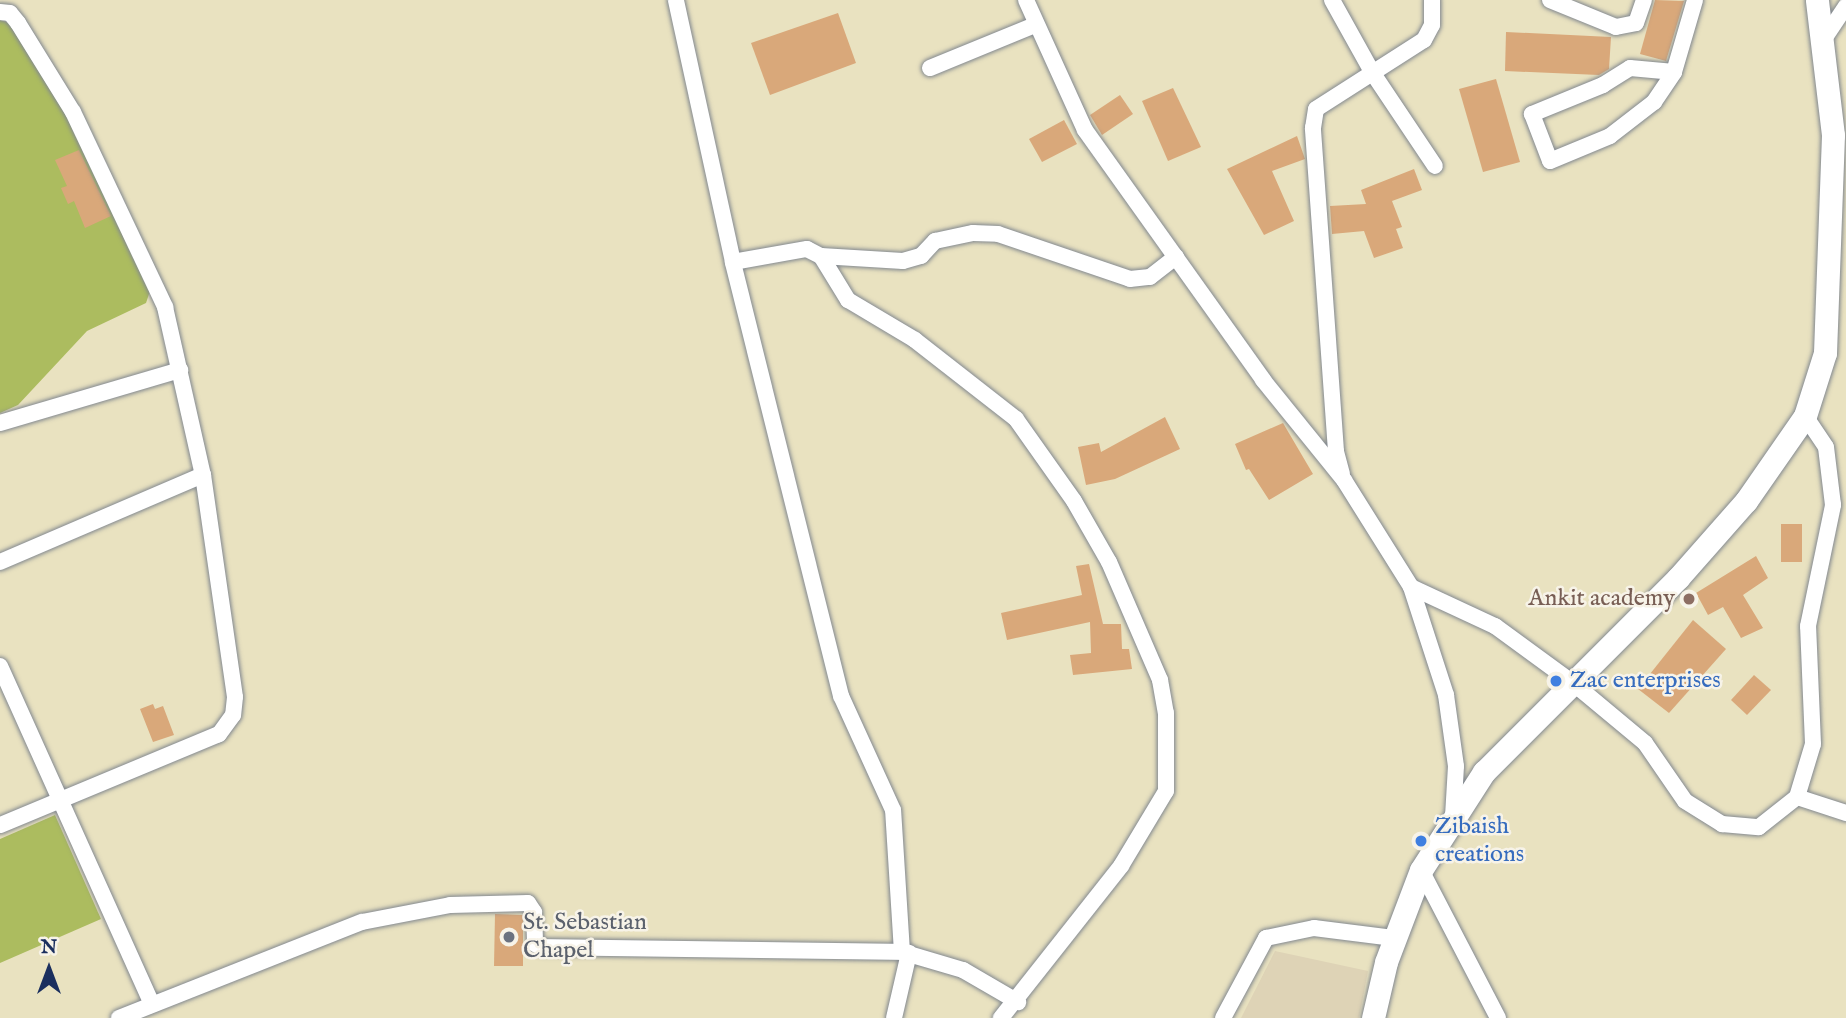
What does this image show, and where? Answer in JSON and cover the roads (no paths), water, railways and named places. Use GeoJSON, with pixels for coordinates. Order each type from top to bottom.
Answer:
{"type":"FeatureCollection","features":[{"type":"Feature","properties":{"kind":"main road"},"geometry":{"type":"LineString","coordinates":[[1373,1018],[1394,938],[1421,870],[1453,816],[1484,772],[1678,578],[1746,501],[1805,416],[1825,354],[1839,141],[1817,0]]}},
{"type":"Feature","properties":{"kind":"street"},"geometry":{"type":"LineString","coordinates":[[676,0],[733,262],[841,696],[893,810],[906,952],[894,1018]]}},
{"type":"Feature","properties":{"kind":"street"},"geometry":{"type":"LineString","coordinates":[[1026,0],[1035,25],[1085,130],[1264,380],[1344,480],[1411,587],[1446,695],[1456,766],[1453,816]]}},
{"type":"Feature","properties":{"kind":"street"},"geometry":{"type":"LineString","coordinates":[[1332,0],[1372,72],[1435,166]]}},
{"type":"Feature","properties":{"kind":"street"},"geometry":{"type":"LineString","coordinates":[[1344,480],[1336,451],[1314,128],[1316,108],[1424,40],[1432,25],[1432,0]]}},
{"type":"Feature","properties":{"kind":"street"},"geometry":{"type":"LineString","coordinates":[[1550,0],[1616,27],[1636,23],[1644,0]]}},
{"type":"Feature","properties":{"kind":"street"},"geometry":{"type":"LineString","coordinates":[[1674,72],[1630,68],[1603,85],[1532,114],[1550,161],[1610,136],[1654,102],[1674,72],[1695,0]]}},
{"type":"Feature","properties":{"kind":"street"},"geometry":{"type":"LineString","coordinates":[[1822,42],[1846,6]]}},
{"type":"Feature","properties":{"kind":"street"},"geometry":{"type":"LineString","coordinates":[[0,12],[10,13],[18,23],[73,112],[153,279],[180,370],[203,475],[235,697],[233,715],[219,734],[0,825]]}},
{"type":"Feature","properties":{"kind":"street"},"geometry":{"type":"LineString","coordinates":[[930,68],[1035,25]]}},
{"type":"Feature","properties":{"kind":"street"},"geometry":{"type":"LineString","coordinates":[[733,262],[807,250],[821,256],[903,261],[921,256],[935,242],[973,233],[998,234],[1130,279],[1150,276],[1176,257]]}},
{"type":"Feature","properties":{"kind":"street"},"geometry":{"type":"LineString","coordinates":[[821,256],[848,300],[915,340],[1016,419],[1074,501],[1109,562],[1160,680],[1166,713],[1166,791],[1121,866],[1018,1002],[1001,1018]]}},
{"type":"Feature","properties":{"kind":"street"},"geometry":{"type":"LineString","coordinates":[[0,423],[180,370]]}},
{"type":"Feature","properties":{"kind":"street"},"geometry":{"type":"LineString","coordinates":[[1411,587],[1495,626],[1573,683],[1645,743],[1685,801],[1722,824],[1759,827],[1797,797],[1813,744],[1808,626],[1839,506],[1826,447],[1805,416]]}},
{"type":"Feature","properties":{"kind":"street"},"geometry":{"type":"LineString","coordinates":[[0,562],[203,475]]}},
{"type":"Feature","properties":{"kind":"street"},"geometry":{"type":"LineString","coordinates":[[0,666],[152,1004]]}},
{"type":"Feature","properties":{"kind":"street"},"geometry":{"type":"LineString","coordinates":[[1797,797],[1846,813]]}},
{"type":"Feature","properties":{"kind":"street"},"geometry":{"type":"LineString","coordinates":[[1421,870],[1498,1018]]}},
{"type":"Feature","properties":{"kind":"street"},"geometry":{"type":"LineString","coordinates":[[119,1018],[362,922],[450,905],[528,903],[534,912],[535,944],[543,947],[906,952],[963,970],[1018,1002]]}},
{"type":"Feature","properties":{"kind":"street"},"geometry":{"type":"LineString","coordinates":[[1223,1018],[1266,937],[1314,928],[1394,938]]}},
{"type":"Feature","properties":{"kind":"place","name":"Ankit academy"},"geometry":{"type":"Point","coordinates":[1689,599]}},
{"type":"Feature","properties":{"kind":"place","name":"Zac enterprises"},"geometry":{"type":"Point","coordinates":[1556,681]}},
{"type":"Feature","properties":{"kind":"place","name":"Zibaish creations"},"geometry":{"type":"Point","coordinates":[1421,841]}},
{"type":"Feature","properties":{"kind":"place","name":"St. Sebastian Chapel"},"geometry":{"type":"Point","coordinates":[509,937]}}]}
